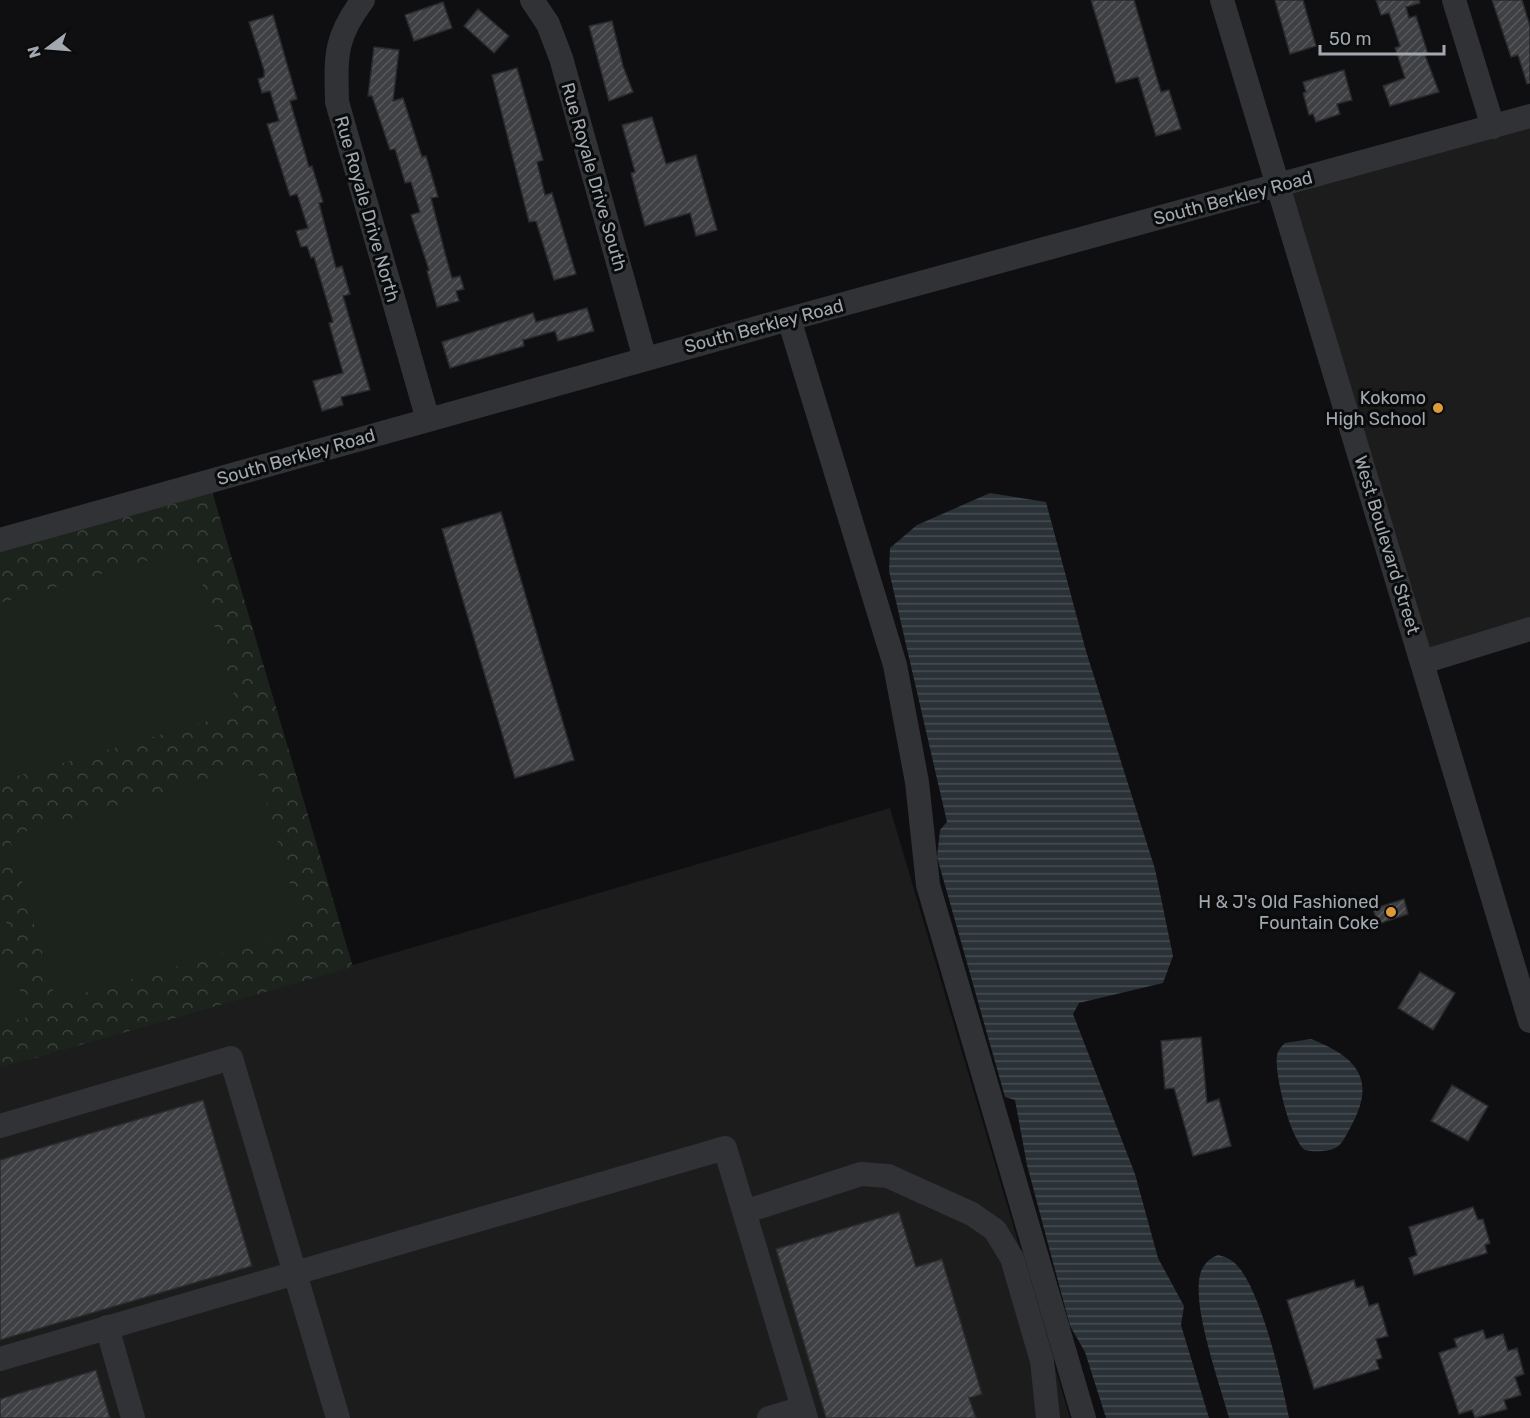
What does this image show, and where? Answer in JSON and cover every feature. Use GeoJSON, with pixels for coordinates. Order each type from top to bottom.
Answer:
{"type":"FeatureCollection","features":[{"type":"Feature","properties":{"kind":"street","name":"Rue Royale Drive North"},"geometry":{"type":"LineString","coordinates":[[363,0],[348,20],[336,54],[337,102],[428,420]]}},
{"type":"Feature","properties":{"kind":"street","name":"Rue Royale Drive South"},"geometry":{"type":"LineString","coordinates":[[532,0],[548,24],[561,58],[645,359]]}},
{"type":"Feature","properties":{"kind":"street","name":"West Boulevard Street"},"geometry":{"type":"LineString","coordinates":[[1222,0],[1530,1021]]}},
{"type":"Feature","properties":{"kind":"street"},"geometry":{"type":"LineString","coordinates":[[1454,0],[1493,127]]}},
{"type":"Feature","properties":{"kind":"street","name":"South Berkley Road"},"geometry":{"type":"LineString","coordinates":[[0,540],[789,318],[1530,116]]}},
{"type":"Feature","properties":{"kind":"street"},"geometry":{"type":"LineString","coordinates":[[789,318],[895,665],[917,782],[928,885],[1084,1418]]}},
{"type":"Feature","properties":{"kind":"street"},"geometry":{"type":"LineString","coordinates":[[1423,662],[1530,629]]}},
{"type":"Feature","properties":{"kind":"street"},"geometry":{"type":"LineString","coordinates":[[0,1126],[231,1058],[338,1418]]}},
{"type":"Feature","properties":{"kind":"street"},"geometry":{"type":"LineString","coordinates":[[0,1359],[725,1148],[804,1413],[769,1418]]}},
{"type":"Feature","properties":{"kind":"street"},"geometry":{"type":"LineString","coordinates":[[744,1212],[861,1174],[888,1176],[972,1214],[987,1224],[995,1230],[1012,1258],[1042,1360],[1048,1418]]}},
{"type":"Feature","properties":{"kind":"street"},"geometry":{"type":"LineString","coordinates":[[107,1327],[133,1418]]}},
{"type":"Feature","properties":{"kind":"shaded area","name":"Kokomo High School"},"geometry":{"type":"Polygon","coordinates":[[[1530,116],[1530,629],[1423,662],[1278,186],[1530,116]]]}},
{"type":"Feature","properties":{"kind":"shaded area"},"geometry":{"type":"Polygon","coordinates":[[[990,493],[1046,502],[1086,651],[1155,869],[1173,956],[1163,983],[1079,1003],[1073,1014],[1135,1174],[1158,1258],[1184,1306],[1181,1325],[1209,1418],[1106,1418],[1085,1352],[1070,1326],[1027,1165],[1015,1100],[1005,1097],[937,857],[940,830],[947,822],[889,571],[890,548],[917,525],[990,493]]]}},
{"type":"Feature","properties":{"kind":"shaded area"},"geometry":{"type":"Polygon","coordinates":[[[890,808],[1070,1418],[0,1418],[0,1068],[890,808]]]}},
{"type":"Feature","properties":{"kind":"shaded area"},"geometry":{"type":"Polygon","coordinates":[[[1311,1039],[1345,1057],[1354,1066],[1362,1083],[1362,1100],[1345,1138],[1337,1147],[1326,1151],[1305,1150],[1299,1143],[1284,1105],[1278,1076],[1277,1055],[1282,1046],[1285,1043],[1311,1039]]]}},
{"type":"Feature","properties":{"kind":"shaded area"},"geometry":{"type":"Polygon","coordinates":[[[1218,1255],[1234,1262],[1239,1267],[1257,1301],[1276,1362],[1289,1418],[1229,1418],[1203,1326],[1200,1306],[1200,1275],[1204,1265],[1218,1255]]]}},
{"type":"Feature","properties":{"kind":"green space"},"geometry":{"type":"Polygon","coordinates":[[[209,481],[353,967],[0,1068],[0,540],[209,481]]]}},
{"type":"Feature","properties":{"kind":"green space"},"geometry":{"type":"Polygon","coordinates":[[[192,548],[239,712],[0,781],[0,603],[192,548]]]}},
{"type":"Feature","properties":{"kind":"green space"},"geometry":{"type":"Polygon","coordinates":[[[256,766],[303,930],[56,1001],[9,836],[256,766]]]}},
{"type":"Feature","properties":{"kind":"green space"},"geometry":{"type":"Polygon","coordinates":[[[0,900],[9,931],[0,933],[0,900]]]}},
{"type":"Feature","properties":{"kind":"green space"},"geometry":{"type":"Polygon","coordinates":[[[9,954],[28,1017],[0,1025],[0,957],[9,954]]]}},
{"type":"Feature","properties":{"kind":"building"},"geometry":{"type":"Polygon","coordinates":[[[1091,0],[1134,0],[1161,92],[1169,90],[1181,129],[1156,136],[1138,77],[1116,83],[1091,0]]]}},
{"type":"Feature","properties":{"kind":"building"},"geometry":{"type":"Polygon","coordinates":[[[1275,0],[1303,0],[1316,46],[1290,54],[1275,0]]]}},
{"type":"Feature","properties":{"kind":"building"},"geometry":{"type":"Polygon","coordinates":[[[1376,0],[1419,0],[1420,3],[1406,7],[1409,18],[1416,16],[1428,54],[1425,55],[1439,92],[1390,106],[1383,86],[1405,78],[1395,48],[1400,46],[1389,13],[1381,15],[1376,0]]]}},
{"type":"Feature","properties":{"kind":"building"},"geometry":{"type":"Polygon","coordinates":[[[1492,0],[1522,0],[1530,26],[1530,83],[1527,84],[1518,55],[1511,57],[1492,0]]]}},
{"type":"Feature","properties":{"kind":"building"},"geometry":{"type":"Polygon","coordinates":[[[443,2],[452,28],[414,41],[405,15],[443,2]]]}},
{"type":"Feature","properties":{"kind":"building"},"geometry":{"type":"Polygon","coordinates":[[[478,9],[509,36],[494,53],[464,26],[478,9]]]}},
{"type":"Feature","properties":{"kind":"building"},"geometry":{"type":"Polygon","coordinates":[[[273,15],[297,99],[290,101],[309,167],[312,166],[323,202],[319,203],[336,268],[342,266],[350,294],[343,296],[370,390],[341,397],[343,405],[322,411],[313,381],[343,373],[329,323],[333,322],[314,257],[311,258],[307,246],[301,247],[296,231],[308,228],[297,194],[290,196],[267,124],[279,121],[270,91],[262,93],[258,79],[264,77],[264,70],[249,22],[273,15]]]}},
{"type":"Feature","properties":{"kind":"building"},"geometry":{"type":"Polygon","coordinates":[[[612,21],[623,66],[633,92],[609,101],[589,26],[612,21]]]}},
{"type":"Feature","properties":{"kind":"building"},"geometry":{"type":"Polygon","coordinates":[[[374,47],[399,50],[393,101],[403,98],[422,157],[426,156],[438,197],[431,198],[452,278],[460,276],[464,289],[456,291],[459,301],[437,307],[427,271],[429,270],[411,215],[420,212],[411,182],[405,183],[395,149],[390,150],[372,96],[368,96],[374,47]]]}},
{"type":"Feature","properties":{"kind":"building"},"geometry":{"type":"Polygon","coordinates":[[[517,68],[543,160],[537,162],[545,195],[552,193],[576,274],[554,280],[536,221],[529,222],[492,75],[517,68]]]}},
{"type":"Feature","properties":{"kind":"building"},"geometry":{"type":"Polygon","coordinates":[[[1344,70],[1352,100],[1337,104],[1340,114],[1316,122],[1313,114],[1309,115],[1303,93],[1306,92],[1303,82],[1344,70]]]}},
{"type":"Feature","properties":{"kind":"building"},"geometry":{"type":"Polygon","coordinates":[[[652,117],[666,164],[696,155],[717,230],[696,236],[690,213],[645,226],[631,173],[635,172],[622,125],[652,117]]]}},
{"type":"Feature","properties":{"kind":"building"},"geometry":{"type":"Polygon","coordinates":[[[587,308],[594,331],[558,341],[555,331],[523,340],[524,346],[450,368],[442,342],[533,313],[536,322],[587,308]]]}},
{"type":"Feature","properties":{"kind":"building"},"geometry":{"type":"Polygon","coordinates":[[[501,512],[574,760],[515,778],[442,529],[501,512]]]}},
{"type":"Feature","properties":{"kind":"building","name":"H & J's Old Fashioned Fountain Coke"},"geometry":{"type":"Polygon","coordinates":[[[1404,899],[1408,914],[1378,924],[1373,909],[1404,899]]]}},
{"type":"Feature","properties":{"kind":"building"},"geometry":{"type":"Polygon","coordinates":[[[1420,972],[1455,993],[1433,1030],[1398,1008],[1420,972]]]}},
{"type":"Feature","properties":{"kind":"building"},"geometry":{"type":"Polygon","coordinates":[[[1201,1037],[1207,1103],[1219,1099],[1231,1146],[1193,1156],[1174,1088],[1165,1089],[1161,1041],[1201,1037]]]}},
{"type":"Feature","properties":{"kind":"building"},"geometry":{"type":"Polygon","coordinates":[[[1452,1085],[1488,1106],[1468,1141],[1431,1121],[1452,1085]]]}},
{"type":"Feature","properties":{"kind":"building"},"geometry":{"type":"Polygon","coordinates":[[[203,1100],[252,1266],[0,1340],[0,1160],[203,1100]]]}},
{"type":"Feature","properties":{"kind":"building"},"geometry":{"type":"Polygon","coordinates":[[[1473,1207],[1478,1220],[1483,1219],[1490,1243],[1485,1245],[1487,1253],[1414,1275],[1409,1258],[1417,1255],[1409,1227],[1473,1207]]]}},
{"type":"Feature","properties":{"kind":"building"},"geometry":{"type":"Polygon","coordinates":[[[899,1212],[916,1267],[942,1259],[982,1394],[969,1398],[976,1418],[826,1418],[776,1249],[899,1212]]]}},
{"type":"Feature","properties":{"kind":"building"},"geometry":{"type":"Polygon","coordinates":[[[1354,1280],[1356,1288],[1363,1286],[1369,1306],[1378,1303],[1388,1336],[1376,1339],[1382,1358],[1376,1360],[1379,1369],[1314,1389],[1287,1300],[1354,1280]]]}},
{"type":"Feature","properties":{"kind":"building"},"geometry":{"type":"Polygon","coordinates":[[[1483,1330],[1486,1339],[1503,1334],[1508,1351],[1517,1348],[1524,1374],[1515,1377],[1521,1395],[1504,1400],[1507,1409],[1475,1418],[1472,1410],[1459,1414],[1439,1353],[1457,1347],[1454,1339],[1483,1330]]]}},
{"type":"Feature","properties":{"kind":"building"},"geometry":{"type":"Polygon","coordinates":[[[96,1370],[110,1418],[0,1418],[0,1399],[96,1370]]]}},
{"type":"Feature","properties":{"kind":"place","name":"Kokomo High School"},"geometry":{"type":"Point","coordinates":[1438,408]}},
{"type":"Feature","properties":{"kind":"place","name":"H & J's Old Fashioned Fountain Coke"},"geometry":{"type":"Point","coordinates":[1391,912]}}]}
